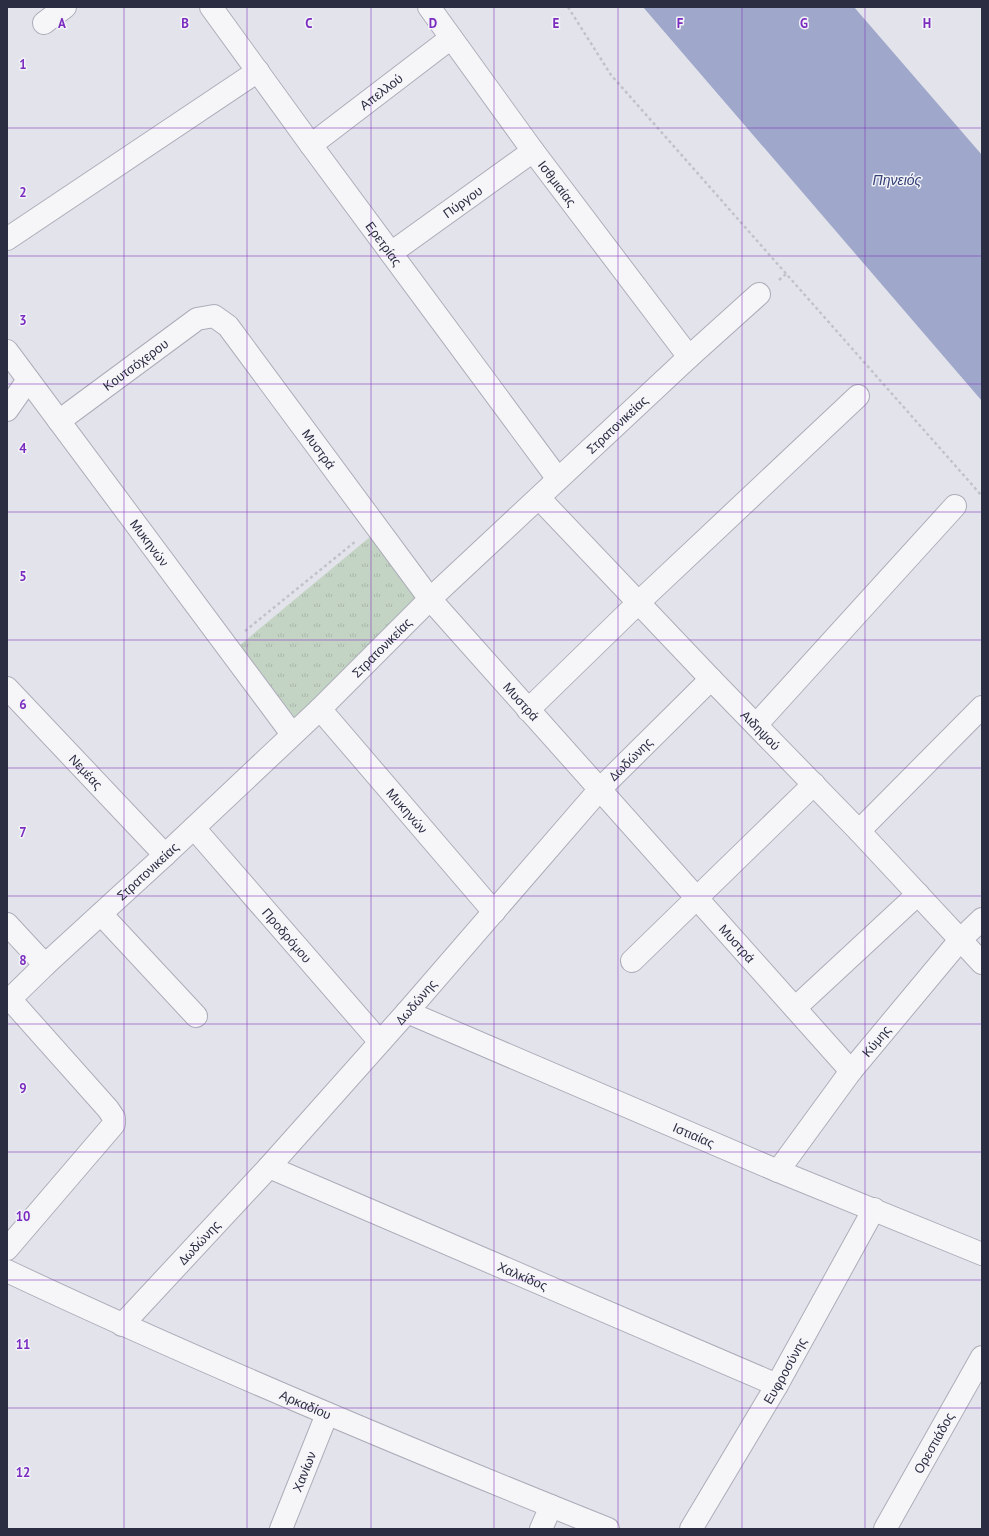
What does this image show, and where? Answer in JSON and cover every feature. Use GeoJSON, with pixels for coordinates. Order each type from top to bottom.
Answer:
{"type":"FeatureCollection","features":[{"type":"Feature","properties":{"kind":"street"},"geometry":{"type":"LineString","coordinates":[[44,23],[65,7]]}},
{"type":"Feature","properties":{"kind":"street","name":"Ερετρίας"},"geometry":{"type":"LineString","coordinates":[[211,7],[558,479]]}},
{"type":"Feature","properties":{"kind":"street","name":"Ισθμιαίας"},"geometry":{"type":"LineString","coordinates":[[429,7],[689,357]]}},
{"type":"Feature","properties":{"kind":"street","name":"Απελλού"},"geometry":{"type":"LineString","coordinates":[[311,145],[451,38]]}},
{"type":"Feature","properties":{"kind":"street"},"geometry":{"type":"LineString","coordinates":[[7,239],[258,71]]}},
{"type":"Feature","properties":{"kind":"street","name":"Πύργου"},"geometry":{"type":"LineString","coordinates":[[391,253],[534,150]]}},
{"type":"Feature","properties":{"kind":"street","name":"Στρατονικείας"},"geometry":{"type":"LineString","coordinates":[[8,1001],[45,965],[165,856],[320,709],[430,600],[558,479],[759,294]]}},
{"type":"Feature","properties":{"kind":"street","name":"Κουτσόχερου"},"geometry":{"type":"LineString","coordinates":[[59,421],[197,319],[214,316]]}},
{"type":"Feature","properties":{"kind":"street","name":"Μυστρά"},"geometry":{"type":"LineString","coordinates":[[214,316],[228,326],[430,600],[851,1071]]}},
{"type":"Feature","properties":{"kind":"street","name":"Μυκηνών"},"geometry":{"type":"LineString","coordinates":[[7,351],[292,734]]}},
{"type":"Feature","properties":{"kind":"street"},"geometry":{"type":"LineString","coordinates":[[7,410],[28,380]]}},
{"type":"Feature","properties":{"kind":"street"},"geometry":{"type":"LineString","coordinates":[[528,710],[638,603],[858,396]]}},
{"type":"Feature","properties":{"kind":"street","name":"Αιδηψού"},"geometry":{"type":"LineString","coordinates":[[539,498],[711,679],[859,831],[982,963]]}},
{"type":"Feature","properties":{"kind":"street"},"geometry":{"type":"LineString","coordinates":[[756,725],[955,506]]}},
{"type":"Feature","properties":{"kind":"street","name":"Δωδώνης"},"geometry":{"type":"LineString","coordinates":[[122,1325],[269,1167],[407,1012],[600,789],[711,679]]}},
{"type":"Feature","properties":{"kind":"street","name":"Νεμέας"},"geometry":{"type":"LineString","coordinates":[[7,688],[165,856]]}},
{"type":"Feature","properties":{"kind":"street"},"geometry":{"type":"LineString","coordinates":[[859,831],[982,707]]}},
{"type":"Feature","properties":{"kind":"street","name":"Μυκηνών"},"geometry":{"type":"LineString","coordinates":[[320,709],[494,912]]}},
{"type":"Feature","properties":{"kind":"street"},"geometry":{"type":"LineString","coordinates":[[632,961],[814,784]]}},
{"type":"Feature","properties":{"kind":"street","name":"Προδρόμου"},"geometry":{"type":"LineString","coordinates":[[194,828],[380,1042]]}},
{"type":"Feature","properties":{"kind":"street"},"geometry":{"type":"LineString","coordinates":[[795,1008],[918,894]]}},
{"type":"Feature","properties":{"kind":"street"},"geometry":{"type":"LineString","coordinates":[[101,914],[196,1016]]}},
{"type":"Feature","properties":{"kind":"street","name":"Κύμης"},"geometry":{"type":"LineString","coordinates":[[778,1171],[851,1071],[960,940],[982,919]]}},
{"type":"Feature","properties":{"kind":"street"},"geometry":{"type":"LineString","coordinates":[[7,924],[45,965]]}},
{"type":"Feature","properties":{"kind":"street"},"geometry":{"type":"LineString","coordinates":[[7,1249],[114,1124],[114,1118],[108,1109],[8,1001]]}},
{"type":"Feature","properties":{"kind":"street","name":"Ιστιαίας"},"geometry":{"type":"LineString","coordinates":[[407,1012],[778,1171],[982,1254]]}},
{"type":"Feature","properties":{"kind":"street","name":"Χαλκίδος"},"geometry":{"type":"LineString","coordinates":[[269,1167],[777,1384]]}},
{"type":"Feature","properties":{"kind":"street","name":"Ευφροσύνης"},"geometry":{"type":"LineString","coordinates":[[691,1529],[777,1384],[874,1209]]}},
{"type":"Feature","properties":{"kind":"street","name":"Αρκαδίου"},"geometry":{"type":"LineString","coordinates":[[7,1271],[122,1325],[327,1414],[608,1529]]}},
{"type":"Feature","properties":{"kind":"street","name":"Ορεστιάδος"},"geometry":{"type":"LineString","coordinates":[[885,1529],[982,1357]]}},
{"type":"Feature","properties":{"kind":"street","name":"Χανίων"},"geometry":{"type":"LineString","coordinates":[[281,1529],[327,1414]]}},
{"type":"Feature","properties":{"kind":"street"},"geometry":{"type":"LineString","coordinates":[[541,1529],[551,1506]]}},
{"type":"Feature","properties":{"kind":"path"},"geometry":{"type":"LineString","coordinates":[[568,7],[611,75],[982,496]]}},
{"type":"Feature","properties":{"kind":"path"},"geometry":{"type":"LineString","coordinates":[[227,646],[375,526]]}},
{"type":"Feature","properties":{"kind":"green space"},"geometry":{"type":"Polygon","coordinates":[[[371,536],[418,598],[295,718],[240,645],[371,536]]]}},
{"type":"Feature","properties":{"kind":"water","name":"Πηνειός"},"geometry":{"type":"Polygon","coordinates":[[[643,7],[854,7],[982,155],[982,401],[643,7]]]}}]}
